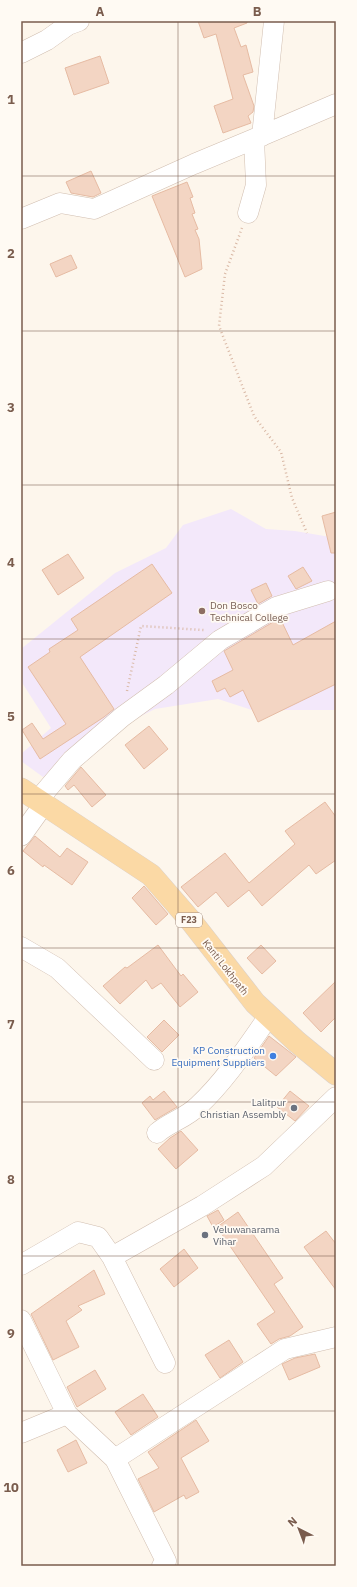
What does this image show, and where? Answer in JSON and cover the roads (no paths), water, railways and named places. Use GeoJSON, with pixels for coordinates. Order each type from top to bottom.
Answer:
{"type":"FeatureCollection","features":[{"type":"Feature","properties":{"kind":"main road","name":"Kanti Lokhpath"},"geometry":{"type":"LineString","coordinates":[[34,798],[151,875],[191,921],[255,1003],[297,1042],[336,1074]]}},
{"type":"Feature","properties":{"kind":"street"},"geometry":{"type":"LineString","coordinates":[[21,53],[47,40],[68,25],[79,21]]}},
{"type":"Feature","properties":{"kind":"street"},"geometry":{"type":"LineString","coordinates":[[248,213],[256,185],[258,138],[274,21]]}},
{"type":"Feature","properties":{"kind":"street"},"geometry":{"type":"LineString","coordinates":[[21,219],[60,203],[94,209],[194,164],[336,104]]}},
{"type":"Feature","properties":{"kind":"street"},"geometry":{"type":"LineString","coordinates":[[21,836],[34,798],[72,760],[122,717],[166,685],[220,640],[234,631],[276,607],[328,591]]}},
{"type":"Feature","properties":{"kind":"street"},"geometry":{"type":"LineString","coordinates":[[21,947],[57,968],[154,1060]]}},
{"type":"Feature","properties":{"kind":"street"},"geometry":{"type":"LineString","coordinates":[[157,1133],[163,1128],[180,1120],[198,1107],[224,1078],[269,1016]]}},
{"type":"Feature","properties":{"kind":"street"},"geometry":{"type":"LineString","coordinates":[[112,1257],[202,1206],[264,1166],[336,1097]]}},
{"type":"Feature","properties":{"kind":"street"},"geometry":{"type":"LineString","coordinates":[[21,1265],[78,1232],[98,1237],[112,1257],[165,1363]]}},
{"type":"Feature","properties":{"kind":"street"},"geometry":{"type":"LineString","coordinates":[[21,1320],[67,1414],[114,1459],[166,1560],[162,1566]]}},
{"type":"Feature","properties":{"kind":"street"},"geometry":{"type":"LineString","coordinates":[[114,1459],[285,1348],[336,1337]]}},
{"type":"Feature","properties":{"kind":"street"},"geometry":{"type":"LineString","coordinates":[[21,1434],[67,1414]]}},
{"type":"Feature","properties":{"kind":"place","name":"Don Bosco Technical College"},"geometry":{"type":"Point","coordinates":[202,611]}},
{"type":"Feature","properties":{"kind":"place","name":"KP Construction Equipment Suppliers"},"geometry":{"type":"Point","coordinates":[273,1056]}},
{"type":"Feature","properties":{"kind":"place","name":"Lalitpur Christian Assembly"},"geometry":{"type":"Point","coordinates":[294,1108]}},
{"type":"Feature","properties":{"kind":"place","name":"Veluwanarama Vihar"},"geometry":{"type":"Point","coordinates":[205,1235]}}]}
